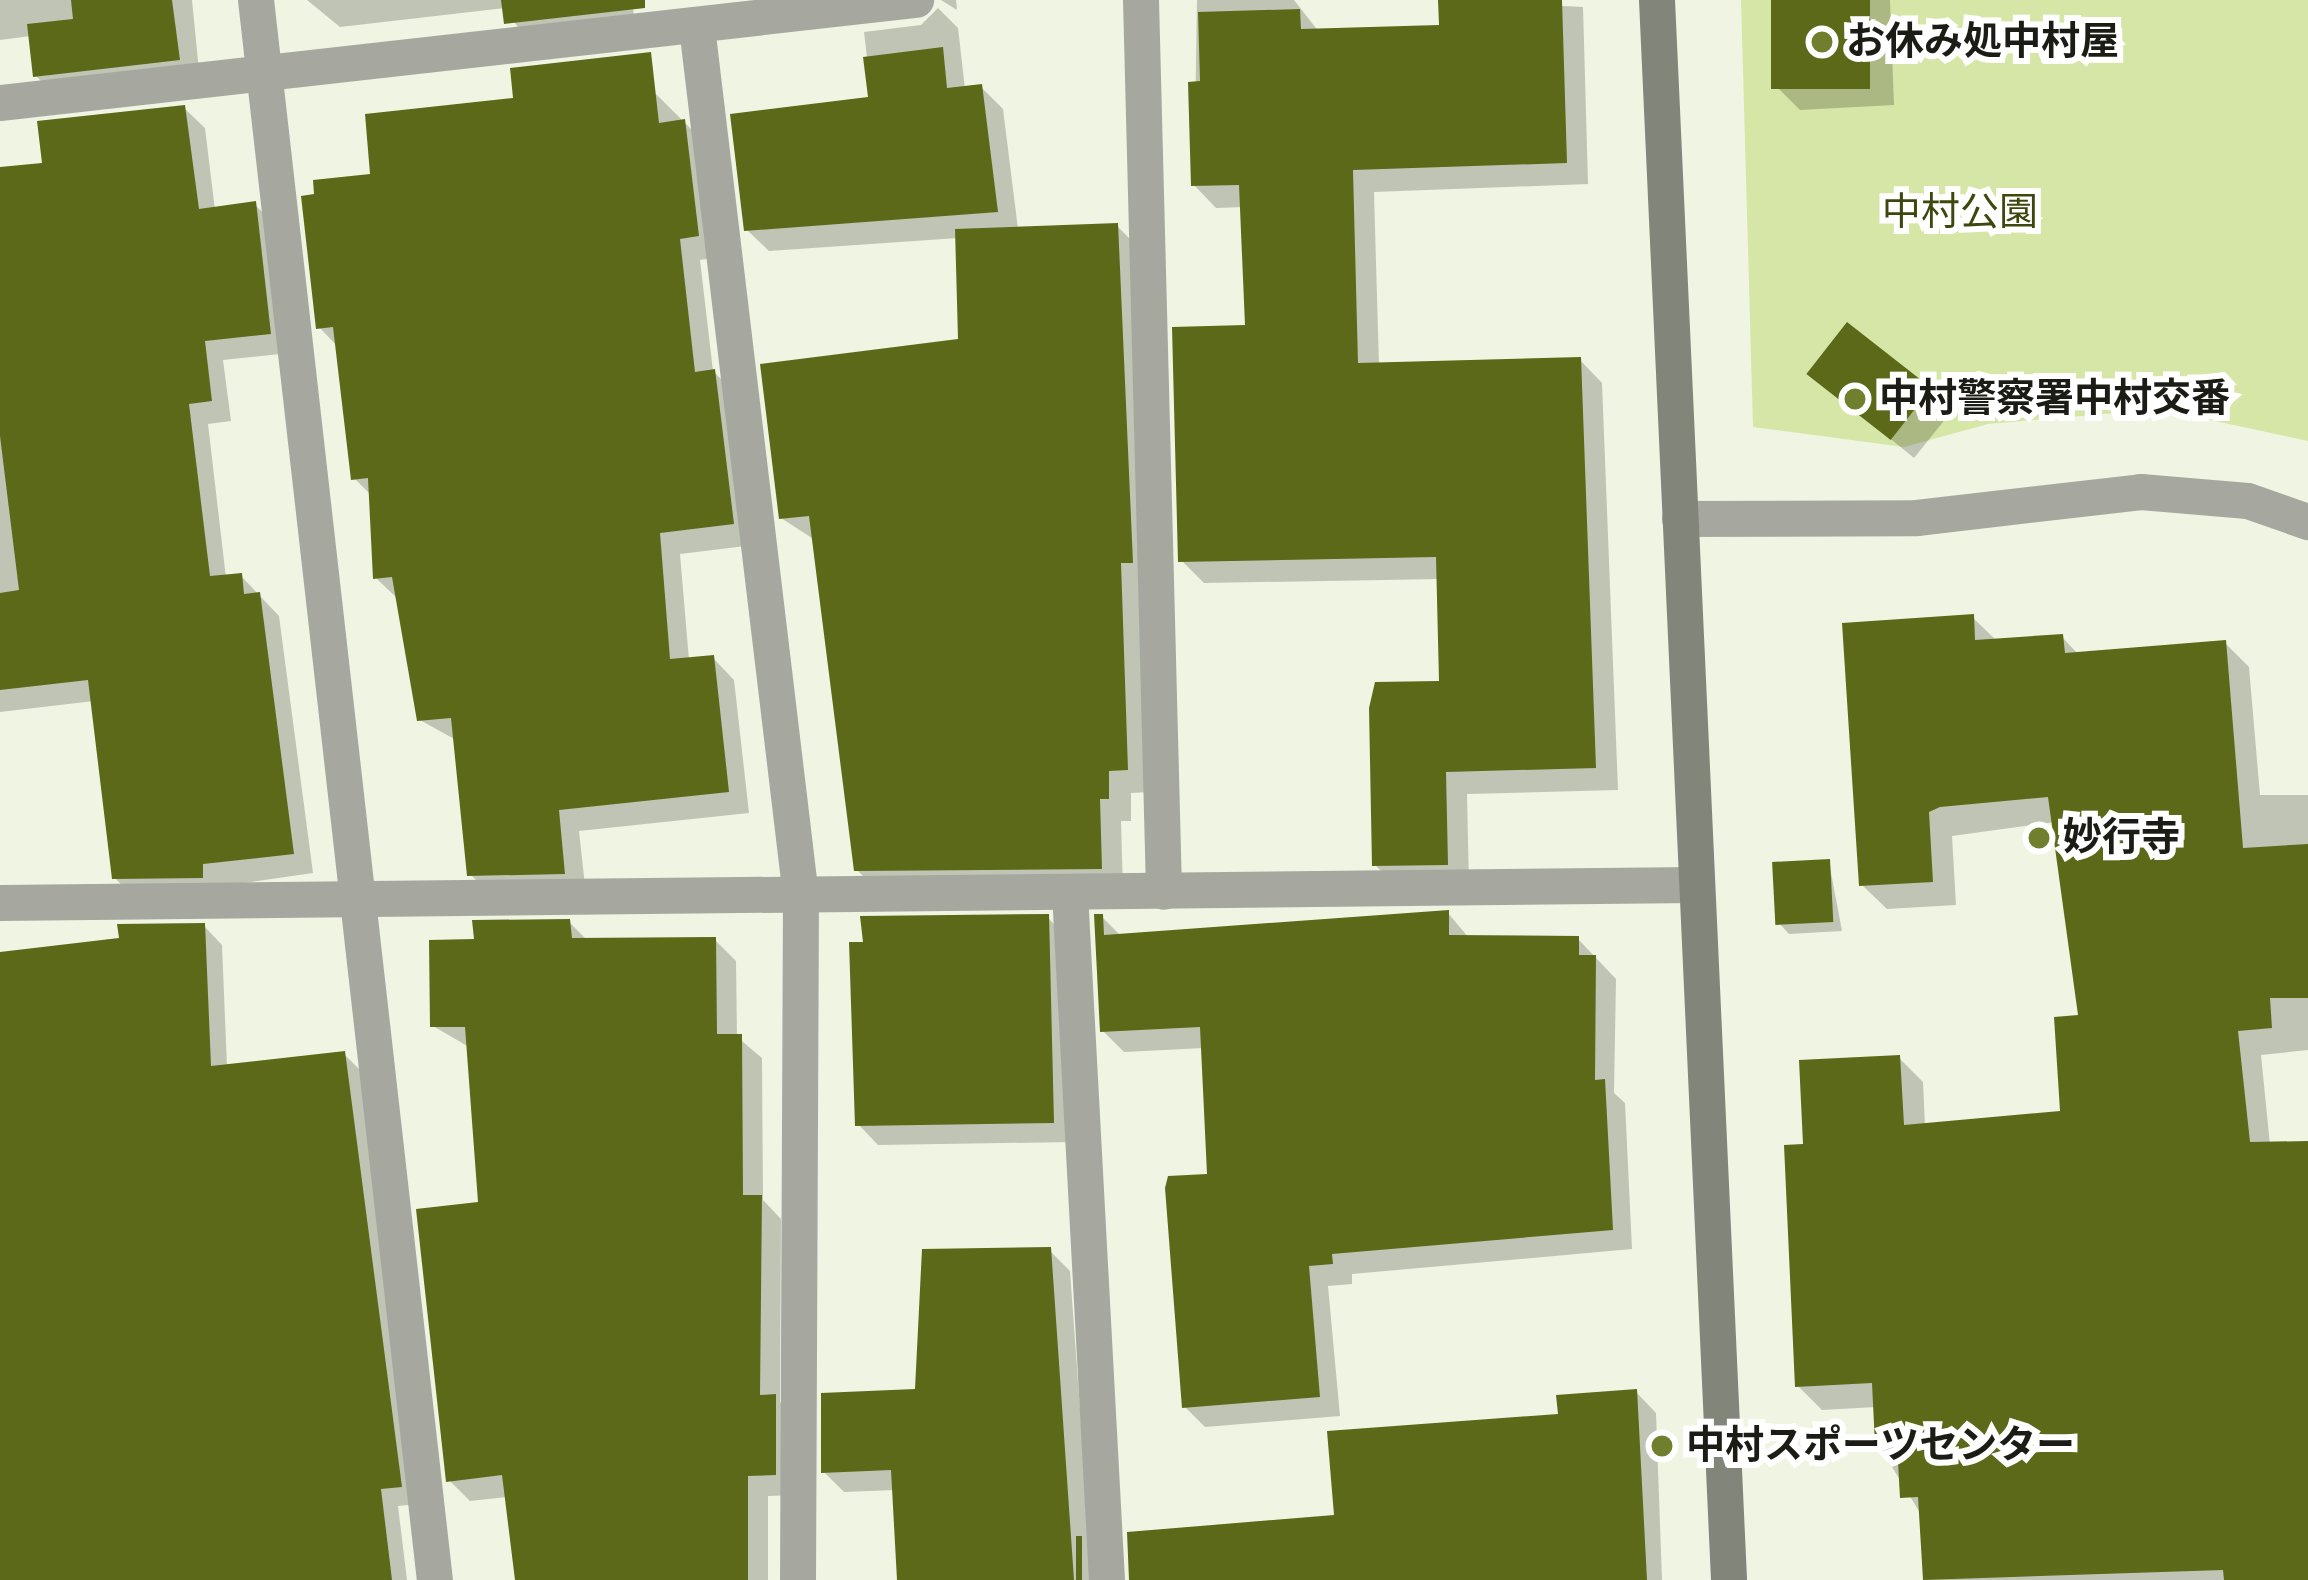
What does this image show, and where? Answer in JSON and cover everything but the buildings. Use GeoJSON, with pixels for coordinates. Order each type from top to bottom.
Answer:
{"type":"FeatureCollection","features":[{"type":"Feature","properties":{"kind":"street"},"geometry":{"type":"LineString","coordinates":[[256,0],[435,1580]]}},
{"type":"Feature","properties":{"kind":"street"},"geometry":{"type":"LineString","coordinates":[[0,103],[916,0]]}},
{"type":"Feature","properties":{"kind":"street"},"geometry":{"type":"LineString","coordinates":[[1142,0],[1164,892]]}},
{"type":"Feature","properties":{"kind":"street"},"geometry":{"type":"LineString","coordinates":[[1657,0],[1729,1580]]}},
{"type":"Feature","properties":{"kind":"street"},"geometry":{"type":"LineString","coordinates":[[697,27],[801,896],[798,1580]]}},
{"type":"Feature","properties":{"kind":"street"},"geometry":{"type":"LineString","coordinates":[[1680,520],[1917,518],[2141,492],[2248,501],[2308,522]]}},
{"type":"Feature","properties":{"kind":"street"},"geometry":{"type":"LineString","coordinates":[[0,903],[358,904],[1696,886]]}},
{"type":"Feature","properties":{"kind":"street"},"geometry":{"type":"LineString","coordinates":[[1070,893],[1107,1580]]}},
{"type":"Feature","properties":{"kind":"green space","name":"中村公園"},"geometry":{"type":"Polygon","coordinates":[[[1741,0],[2308,0],[2308,441],[2160,409],[1988,424],[1904,447],[1753,427],[1741,0]]]}},
{"type":"Feature","properties":{"kind":"place","name":"お休み処中村屋"},"geometry":{"type":"Point","coordinates":[1822,42]}},
{"type":"Feature","properties":{"kind":"place","name":"中村警察署中村交番"},"geometry":{"type":"Point","coordinates":[1855,399]}},
{"type":"Feature","properties":{"kind":"place","name":"妙行寺"},"geometry":{"type":"Point","coordinates":[2039,838]}},
{"type":"Feature","properties":{"kind":"place","name":"中村スポーツセンター"},"geometry":{"type":"Point","coordinates":[1662,1446]}}]}
